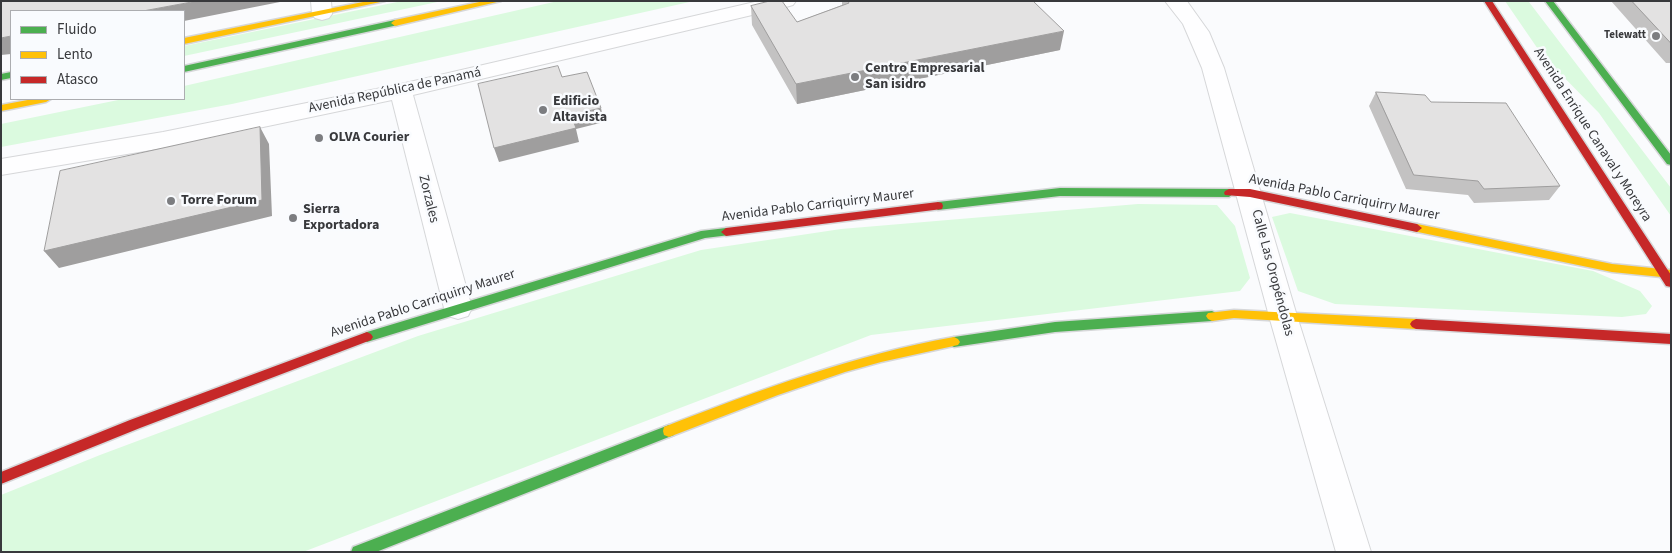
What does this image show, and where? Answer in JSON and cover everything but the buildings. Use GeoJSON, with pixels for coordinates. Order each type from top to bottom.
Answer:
{"type":"FeatureCollection","features":[{"type":"Feature","properties":{"kind":"main road"},"geometry":{"type":"LineString","coordinates":[[185,41],[322,7],[381,1]]}},
{"type":"Feature","properties":{"kind":"main road"},"geometry":{"type":"LineString","coordinates":[[185,69],[497,1]]}},
{"type":"Feature","properties":{"kind":"main road","name":"Avenida Enrique Canaval y Moreyra"},"geometry":{"type":"LineString","coordinates":[[1488,1],[1667,274],[1671,284]]}},
{"type":"Feature","properties":{"kind":"main road"},"geometry":{"type":"LineString","coordinates":[[1549,1],[1671,162]]}},
{"type":"Feature","properties":{"kind":"main road"},"geometry":{"type":"LineString","coordinates":[[1,108],[41,100]]}},
{"type":"Feature","properties":{"kind":"main road","name":"Avenida Pablo Carriquirry Maurer"},"geometry":{"type":"LineString","coordinates":[[1,478],[320,353],[458,308],[705,234],[1060,192],[1250,193],[1612,268],[1667,274]]}},
{"type":"Feature","properties":{"kind":"main road"},"geometry":{"type":"LineString","coordinates":[[358,552],[772,391],[914,348],[1056,327],[1234,314],[1671,339]]}},
{"type":"Feature","properties":{"kind":"street","name":"Avenida República de Panamá"},"geometry":{"type":"LineString","coordinates":[[1,168],[163,140],[401,90],[786,1]]}},
{"type":"Feature","properties":{"kind":"street","name":"Calle Las Oropéndolas"},"geometry":{"type":"LineString","coordinates":[[1175,1],[1184,10],[1202,38],[1250,193],[1283,316],[1354,552]]}},
{"type":"Feature","properties":{"kind":"street","name":"Zorzales"},"geometry":{"type":"LineString","coordinates":[[401,90],[458,308]]}},
{"type":"Feature","properties":{"kind":"green space"},"geometry":{"type":"Polygon","coordinates":[[[402,1],[442,1],[185,56],[185,46],[402,1]]]}},
{"type":"Feature","properties":{"kind":"green space"},"geometry":{"type":"Polygon","coordinates":[[[558,1],[694,1],[232,104],[1,147],[1,124],[118,100],[185,100],[185,86],[558,1]]]}},
{"type":"Feature","properties":{"kind":"green space"},"geometry":{"type":"Polygon","coordinates":[[[1505,1],[1529,2],[1671,188],[1671,216],[1599,113],[1542,55],[1505,1]]]}},
{"type":"Feature","properties":{"kind":"green space"},"geometry":{"type":"Polygon","coordinates":[[[1138,204],[1217,205],[1235,226],[1250,278],[1240,291],[871,335],[303,552],[1,552],[1,495],[100,455],[418,336],[701,250],[841,229],[1138,204]]]}},
{"type":"Feature","properties":{"kind":"green space"},"geometry":{"type":"Polygon","coordinates":[[[1290,213],[1593,271],[1640,291],[1652,306],[1646,314],[1622,317],[1335,304],[1298,291],[1272,217],[1290,213]]]}},
{"type":"Feature","properties":{"kind":"traffic: fast"},"geometry":{"type":"LineString","coordinates":[[1549,1],[1671,162]]}},
{"type":"Feature","properties":{"kind":"traffic: fast"},"geometry":{"type":"LineString","coordinates":[[185,69],[395,23]]}},
{"type":"Feature","properties":{"kind":"traffic: fast"},"geometry":{"type":"LineString","coordinates":[[1,77],[10,75]]}},
{"type":"Feature","properties":{"kind":"traffic: fast"},"geometry":{"type":"LineString","coordinates":[[938,206],[1060,192],[1229,193]]}},
{"type":"Feature","properties":{"kind":"traffic: fast"},"geometry":{"type":"LineString","coordinates":[[367,337],[705,234],[726,232]]}},
{"type":"Feature","properties":{"kind":"traffic: fast"},"geometry":{"type":"LineString","coordinates":[[954,342],[1055,327],[1212,316]]}},
{"type":"Feature","properties":{"kind":"traffic: fast"},"geometry":{"type":"LineString","coordinates":[[358,552],[669,431]]}},
{"type":"Feature","properties":{"kind":"traffic: slow"},"geometry":{"type":"LineString","coordinates":[[185,41],[381,1]]}},
{"type":"Feature","properties":{"kind":"traffic: slow"},"geometry":{"type":"LineString","coordinates":[[395,23],[497,1]]}},
{"type":"Feature","properties":{"kind":"traffic: slow"},"geometry":{"type":"LineString","coordinates":[[1,108],[41,100]]}},
{"type":"Feature","properties":{"kind":"traffic: slow"},"geometry":{"type":"LineString","coordinates":[[1417,228],[1612,268],[1671,274]]}},
{"type":"Feature","properties":{"kind":"traffic: slow"},"geometry":{"type":"LineString","coordinates":[[1212,316],[1234,314],[1416,324]]}},
{"type":"Feature","properties":{"kind":"traffic: slow"},"geometry":{"type":"LineString","coordinates":[[669,431],[774,391],[845,367],[881,357],[954,342]]}},
{"type":"Feature","properties":{"kind":"traffic: jam"},"geometry":{"type":"LineString","coordinates":[[1488,1],[1670,283]]}},
{"type":"Feature","properties":{"kind":"traffic: jam"},"geometry":{"type":"LineString","coordinates":[[1229,193],[1250,193],[1417,228]]}},
{"type":"Feature","properties":{"kind":"traffic: jam"},"geometry":{"type":"LineString","coordinates":[[726,232],[938,206]]}},
{"type":"Feature","properties":{"kind":"traffic: jam"},"geometry":{"type":"LineString","coordinates":[[1416,324],[1671,339]]}},
{"type":"Feature","properties":{"kind":"traffic: jam"},"geometry":{"type":"LineString","coordinates":[[1,478],[135,424],[367,337]]}},
{"type":"Feature","properties":{"kind":"place","name":"Telewatt"},"geometry":{"type":"Point","coordinates":[1656,36]}},
{"type":"Feature","properties":{"kind":"place","name":"Centro Empresarial San isidro"},"geometry":{"type":"Point","coordinates":[855,77]}},
{"type":"Feature","properties":{"kind":"place","name":"Edificio Altavista"},"geometry":{"type":"Point","coordinates":[543,110]}},
{"type":"Feature","properties":{"kind":"place","name":"OLVA Courier"},"geometry":{"type":"Point","coordinates":[319,138]}},
{"type":"Feature","properties":{"kind":"place","name":"Torre Forum"},"geometry":{"type":"Point","coordinates":[171,201]}},
{"type":"Feature","properties":{"kind":"place","name":"Sierra Exportadora"},"geometry":{"type":"Point","coordinates":[293,218]}}]}
